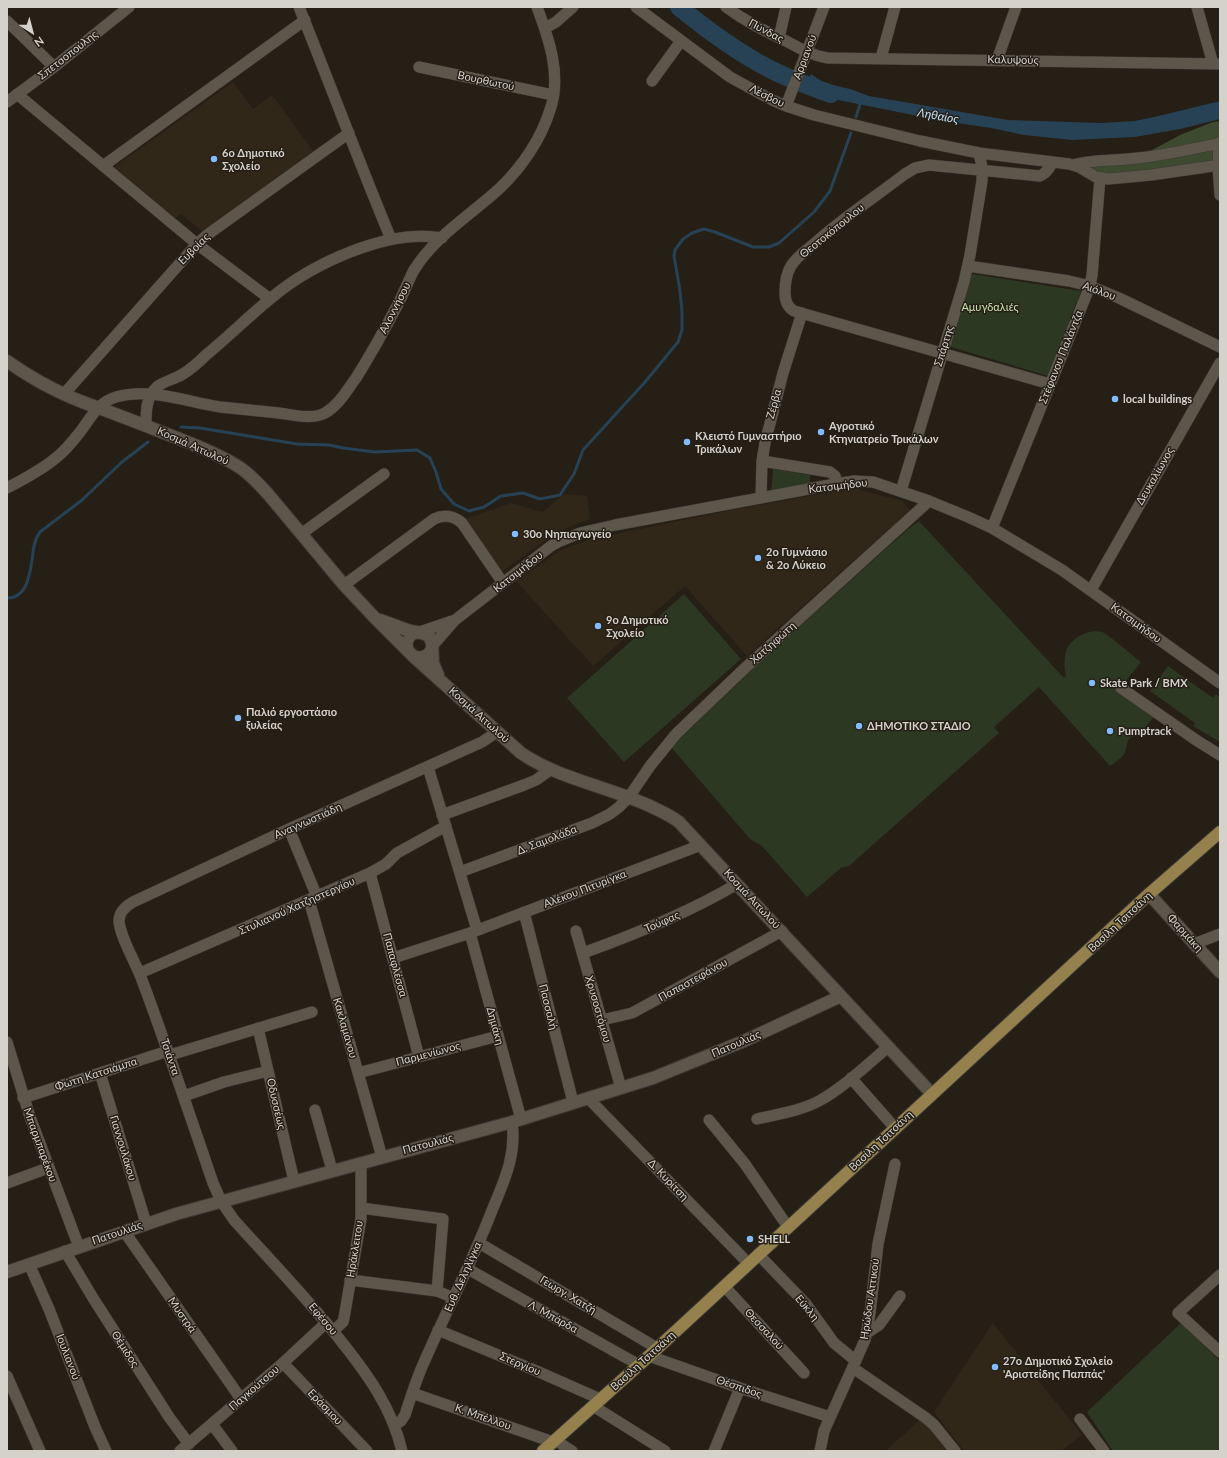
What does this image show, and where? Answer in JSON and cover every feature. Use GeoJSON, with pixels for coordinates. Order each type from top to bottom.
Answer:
{"type":"FeatureCollection","features":[{"type":"Feature","properties":{"kind":"main road","name":"Βασίλη Τσιτσάνη"},"geometry":{"type":"LineString","coordinates":[[543,1451],[639,1365],[1149,894],[1219,834]]}},
{"type":"Feature","properties":{"kind":"street"},"geometry":{"type":"LineString","coordinates":[[299,7],[349,133],[368,186],[391,239]]}},
{"type":"Feature","properties":{"kind":"street","name":"Αλοννήσου"},"geometry":{"type":"LineString","coordinates":[[98,408],[110,399],[130,394],[151,395],[222,407],[308,417],[324,414],[339,401],[365,364],[420,261],[442,238],[499,189],[523,162],[546,120],[551,107],[555,76],[544,28],[536,7]]}},
{"type":"Feature","properties":{"kind":"street"},"geometry":{"type":"LineString","coordinates":[[544,28],[556,22],[573,7]]}},
{"type":"Feature","properties":{"kind":"street","name":"Λέσβου"},"geometry":{"type":"LineString","coordinates":[[636,7],[730,76],[759,93],[814,115],[920,141],[979,152],[1073,165]]}},
{"type":"Feature","properties":{"kind":"street","name":"Πύνδας"},"geometry":{"type":"LineString","coordinates":[[727,7],[747,21],[808,52]]}},
{"type":"Feature","properties":{"kind":"street"},"geometry":{"type":"LineString","coordinates":[[779,38],[786,7]]}},
{"type":"Feature","properties":{"kind":"street","name":"Αρριανού"},"geometry":{"type":"LineString","coordinates":[[787,104],[824,7]]}},
{"type":"Feature","properties":{"kind":"street"},"geometry":{"type":"LineString","coordinates":[[881,58],[895,7]]}},
{"type":"Feature","properties":{"kind":"street"},"geometry":{"type":"LineString","coordinates":[[997,60],[1016,7]]}},
{"type":"Feature","properties":{"kind":"street"},"geometry":{"type":"LineString","coordinates":[[1197,7],[1217,64]]}},
{"type":"Feature","properties":{"kind":"street","name":"Σπετσοπούλης"},"geometry":{"type":"LineString","coordinates":[[7,102],[54,67],[122,9]]}},
{"type":"Feature","properties":{"kind":"street"},"geometry":{"type":"LineString","coordinates":[[103,166],[305,20]]}},
{"type":"Feature","properties":{"kind":"street"},"geometry":{"type":"LineString","coordinates":[[7,21],[54,67]]}},
{"type":"Feature","properties":{"kind":"street"},"geometry":{"type":"LineString","coordinates":[[652,81],[681,41]]}},
{"type":"Feature","properties":{"kind":"street","name":"Καλυψούς"},"geometry":{"type":"LineString","coordinates":[[808,52],[817,56],[828,58],[1217,64]]}},
{"type":"Feature","properties":{"kind":"street","name":"Βουρθωτού"},"geometry":{"type":"LineString","coordinates":[[419,67],[553,95]]}},
{"type":"Feature","properties":{"kind":"street"},"geometry":{"type":"LineString","coordinates":[[17,94],[197,244],[270,299]]}},
{"type":"Feature","properties":{"kind":"street","name":"Ευβοίας"},"geometry":{"type":"LineString","coordinates":[[64,394],[197,244],[349,133]]}},
{"type":"Feature","properties":{"kind":"street"},"geometry":{"type":"LineString","coordinates":[[1073,165],[1086,162],[1130,159],[1168,154],[1220,143],[1220,195]]}},
{"type":"Feature","properties":{"kind":"street","name":"Σπάρτης"},"geometry":{"type":"LineString","coordinates":[[901,491],[968,266],[983,170],[979,152]]}},
{"type":"Feature","properties":{"kind":"street","name":"Θεοτοκόπουλου"},"geometry":{"type":"LineString","coordinates":[[1050,384],[792,310],[786,303],[785,289],[788,272],[797,258],[830,230],[915,168],[929,165],[1040,176],[1049,170],[1053,162]]}},
{"type":"Feature","properties":{"kind":"street"},"geometry":{"type":"LineString","coordinates":[[1073,165],[1100,178],[1108,179],[1151,175],[1219,165]]}},
{"type":"Feature","properties":{"kind":"street","name":"Στέφανου Παλάντζα"},"geometry":{"type":"LineString","coordinates":[[992,528],[1090,286],[1100,178]]}},
{"type":"Feature","properties":{"kind":"street"},"geometry":{"type":"LineString","coordinates":[[146,425],[147,404],[151,395],[158,386],[184,373],[194,366],[238,329],[270,299],[300,278],[358,249],[391,239],[416,235],[429,235],[442,238]]}},
{"type":"Feature","properties":{"kind":"street","name":"Αιόλου"},"geometry":{"type":"LineString","coordinates":[[968,266],[1069,281],[1090,286],[1119,298],[1220,347]]}},
{"type":"Feature","properties":{"kind":"street","name":"Ζέρβα"},"geometry":{"type":"LineString","coordinates":[[761,498],[762,461],[769,424],[802,313]]}},
{"type":"Feature","properties":{"kind":"street","name":"Κοσμά Αιτωλού"},"geometry":{"type":"LineString","coordinates":[[7,361],[40,382],[64,394],[146,425],[221,457],[240,467],[255,481],[302,534],[344,585],[375,618],[410,653],[526,757],[550,770],[629,797],[675,819],[782,931],[932,1094]]}},
{"type":"Feature","properties":{"kind":"street","name":"Δευκαλίωνος"},"geometry":{"type":"LineString","coordinates":[[1091,590],[1220,362]]}},
{"type":"Feature","properties":{"kind":"street"},"geometry":{"type":"LineString","coordinates":[[7,488],[44,467],[58,457],[70,445],[98,408]]}},
{"type":"Feature","properties":{"kind":"street"},"geometry":{"type":"LineString","coordinates":[[762,461],[832,474],[836,479],[837,484]]}},
{"type":"Feature","properties":{"kind":"street"},"geometry":{"type":"LineString","coordinates":[[816,470],[816,488]]}},
{"type":"Feature","properties":{"kind":"street"},"geometry":{"type":"LineString","coordinates":[[302,534],[384,474]]}},
{"type":"Feature","properties":{"kind":"street","name":"Κατσιμήδου"},"geometry":{"type":"LineString","coordinates":[[455,620],[551,546],[580,533],[614,525],[837,484],[863,481],[873,482],[901,491],[992,528],[1040,556],[1091,590],[1133,622],[1220,683]]}},
{"type":"Feature","properties":{"kind":"street","name":"Χατζηφώτη"},"geometry":{"type":"LineString","coordinates":[[629,797],[650,766],[676,734],[745,668],[930,502]]}},
{"type":"Feature","properties":{"kind":"street"},"geometry":{"type":"LineString","coordinates":[[344,585],[434,519],[442,516],[451,517],[462,523],[503,583]]}},
{"type":"Feature","properties":{"kind":"street"},"geometry":{"type":"LineString","coordinates":[[375,618],[410,631],[419,632],[429,636],[432,643],[433,663],[441,681]]}},
{"type":"Feature","properties":{"kind":"street"},"geometry":{"type":"LineString","coordinates":[[455,620],[432,647],[431,651],[425,656],[417,657],[410,653],[407,642],[412,635],[455,620]]}},
{"type":"Feature","properties":{"kind":"street"},"geometry":{"type":"LineString","coordinates":[[1121,688],[1220,755]]}},
{"type":"Feature","properties":{"kind":"street","name":"Αναγνωστιάδη"},"geometry":{"type":"LineString","coordinates":[[121,913],[126,906],[132,902],[482,742],[497,732]]}},
{"type":"Feature","properties":{"kind":"street","name":"Δημάκη"},"geometry":{"type":"LineString","coordinates":[[428,767],[460,872],[517,1120]]}},
{"type":"Feature","properties":{"kind":"street","name":"Στυλιανού Χατζηστεργίου"},"geometry":{"type":"LineString","coordinates":[[140,973],[370,873],[386,864],[397,853],[444,821],[536,780],[550,770]]}},
{"type":"Feature","properties":{"kind":"street","name":"Δ. Σαμολάδα"},"geometry":{"type":"LineString","coordinates":[[460,872],[592,823],[614,811],[629,797]]}},
{"type":"Feature","properties":{"kind":"street","name":"Κακλαμάνου"},"geometry":{"type":"LineString","coordinates":[[289,829],[313,898],[358,1073],[382,1157]]}},
{"type":"Feature","properties":{"kind":"street","name":"Αλέκου Πιτυρίγκα"},"geometry":{"type":"LineString","coordinates":[[393,958],[473,932],[700,845]]}},
{"type":"Feature","properties":{"kind":"street","name":"Παπαφλέσσα"},"geometry":{"type":"LineString","coordinates":[[370,873],[419,1057]]}},
{"type":"Feature","properties":{"kind":"street","name":"Τούφας"},"geometry":{"type":"LineString","coordinates":[[583,953],[684,913],[737,884]]}},
{"type":"Feature","properties":{"kind":"street","name":"Φαρμάκη"},"geometry":{"type":"LineString","coordinates":[[1149,894],[1220,972]]}},
{"type":"Feature","properties":{"kind":"street","name":"Πασσαλή"},"geometry":{"type":"LineString","coordinates":[[524,912],[573,1102]]}},
{"type":"Feature","properties":{"kind":"street","name":"Τσιάντα"},"geometry":{"type":"LineString","coordinates":[[121,913],[119,921],[121,928],[140,973],[184,1096],[214,1187],[221,1201]]}},
{"type":"Feature","properties":{"kind":"street","name":"Χρυσοστόμου"},"geometry":{"type":"LineString","coordinates":[[576,931],[620,1088]]}},
{"type":"Feature","properties":{"kind":"street","name":"Παπαστεφάνου"},"geometry":{"type":"LineString","coordinates":[[602,1020],[632,1013],[782,931]]}},
{"type":"Feature","properties":{"kind":"street"},"geometry":{"type":"LineString","coordinates":[[1194,944],[1220,934]]}},
{"type":"Feature","properties":{"kind":"street","name":"Πατουλιάς"},"geometry":{"type":"LineString","coordinates":[[7,1272],[146,1223],[332,1170],[517,1120],[653,1078],[763,1033],[841,996]]}},
{"type":"Feature","properties":{"kind":"street","name":"Φώτη Κατσιάμπα"},"geometry":{"type":"LineString","coordinates":[[23,1098],[100,1073],[312,1012]]}},
{"type":"Feature","properties":{"kind":"street","name":"Οδυσσέως"},"geometry":{"type":"LineString","coordinates":[[258,1028],[294,1181]]}},
{"type":"Feature","properties":{"kind":"street","name":"Παρμενίωνος"},"geometry":{"type":"LineString","coordinates":[[358,1073],[498,1036]]}},
{"type":"Feature","properties":{"kind":"street","name":"Μπαρμπαρέκου"},"geometry":{"type":"LineString","coordinates":[[7,1042],[11,1070],[79,1246]]}},
{"type":"Feature","properties":{"kind":"street"},"geometry":{"type":"LineString","coordinates":[[757,1119],[805,1107],[820,1100],[851,1078],[888,1047]]}},
{"type":"Feature","properties":{"kind":"street"},"geometry":{"type":"LineString","coordinates":[[184,1096],[224,1082],[268,1071]]}},
{"type":"Feature","properties":{"kind":"street","name":"Γιαννουλάκου"},"geometry":{"type":"LineString","coordinates":[[100,1073],[146,1223]]}},
{"type":"Feature","properties":{"kind":"street"},"geometry":{"type":"LineString","coordinates":[[851,1078],[895,1128]]}},
{"type":"Feature","properties":{"kind":"street","name":"Δ. Κυρίτση"},"geometry":{"type":"LineString","coordinates":[[588,1098],[748,1263]]}},
{"type":"Feature","properties":{"kind":"street"},"geometry":{"type":"LineString","coordinates":[[315,1110],[332,1170]]}},
{"type":"Feature","properties":{"kind":"street","name":"Ευθ. Δεληλίγκα"},"geometry":{"type":"LineString","coordinates":[[395,1425],[404,1417],[424,1361],[479,1243],[511,1162],[517,1120]]}},
{"type":"Feature","properties":{"kind":"street"},"geometry":{"type":"LineString","coordinates":[[709,1120],[745,1164],[788,1227]]}},
{"type":"Feature","properties":{"kind":"street","name":"Ηράκλειτου"},"geometry":{"type":"LineString","coordinates":[[330,1327],[343,1322],[344,1318],[360,1227],[360,1163]]}},
{"type":"Feature","properties":{"kind":"street","name":"Ηρώδου Αττικού"},"geometry":{"type":"LineString","coordinates":[[820,1451],[824,1431],[863,1347],[867,1333],[878,1244],[895,1164]]}},
{"type":"Feature","properties":{"kind":"street"},"geometry":{"type":"LineString","coordinates":[[7,1183],[48,1168]]}},
{"type":"Feature","properties":{"kind":"street","name":"Εφέσου"},"geometry":{"type":"LineString","coordinates":[[221,1201],[234,1220],[330,1327],[356,1360],[388,1410],[395,1425],[402,1451]]}},
{"type":"Feature","properties":{"kind":"street"},"geometry":{"type":"LineString","coordinates":[[361,1208],[444,1219],[437,1291]]}},
{"type":"Feature","properties":{"kind":"street","name":"Μυστρά"},"geometry":{"type":"LineString","coordinates":[[124,1231],[241,1399]]}},
{"type":"Feature","properties":{"kind":"street","name":"Γεωργ. Χατζή"},"geometry":{"type":"LineString","coordinates":[[479,1243],[653,1352]]}},
{"type":"Feature","properties":{"kind":"street","name":"Θέμιδος"},"geometry":{"type":"LineString","coordinates":[[65,1251],[162,1406],[184,1448]]}},
{"type":"Feature","properties":{"kind":"street","name":"Εύκλη"},"geometry":{"type":"LineString","coordinates":[[758,1254],[806,1304],[834,1344],[855,1365],[934,1425],[955,1451]]}},
{"type":"Feature","properties":{"kind":"street","name":"Ιουλιανού"},"geometry":{"type":"LineString","coordinates":[[29,1264],[49,1309],[95,1427],[106,1451]]}},
{"type":"Feature","properties":{"kind":"street","name":"Λ. Μπάρδα"},"geometry":{"type":"LineString","coordinates":[[468,1269],[639,1365]]}},
{"type":"Feature","properties":{"kind":"street"},"geometry":{"type":"LineString","coordinates":[[1220,1275],[1178,1313],[1220,1352]]}},
{"type":"Feature","properties":{"kind":"street"},"geometry":{"type":"LineString","coordinates":[[350,1280],[437,1291],[454,1298]]}},
{"type":"Feature","properties":{"kind":"street","name":"Θεσσαλού"},"geometry":{"type":"LineString","coordinates":[[724,1286],[804,1373]]}},
{"type":"Feature","properties":{"kind":"street"},"geometry":{"type":"LineString","coordinates":[[867,1333],[879,1325],[900,1296]]}},
{"type":"Feature","properties":{"kind":"street","name":"Παγκούτσου"},"geometry":{"type":"LineString","coordinates":[[184,1448],[283,1362],[330,1327]]}},
{"type":"Feature","properties":{"kind":"street","name":"Στεργίου"},"geometry":{"type":"LineString","coordinates":[[438,1330],[539,1372],[596,1403],[653,1448],[665,1451]]}},
{"type":"Feature","properties":{"kind":"street","name":"Θέσπιδος"},"geometry":{"type":"LineString","coordinates":[[653,1352],[740,1388],[830,1417]]}},
{"type":"Feature","properties":{"kind":"street","name":"Εράσμου"},"geometry":{"type":"LineString","coordinates":[[283,1362],[367,1451]]}},
{"type":"Feature","properties":{"kind":"street"},"geometry":{"type":"LineString","coordinates":[[7,1376],[40,1451]]}},
{"type":"Feature","properties":{"kind":"street"},"geometry":{"type":"LineString","coordinates":[[714,1451],[740,1388]]}},
{"type":"Feature","properties":{"kind":"street","name":"Κ. Μπέλλου"},"geometry":{"type":"LineString","coordinates":[[412,1393],[554,1441],[572,1451]]}},
{"type":"Feature","properties":{"kind":"street"},"geometry":{"type":"LineString","coordinates":[[1080,1419],[1104,1451]]}},
{"type":"Feature","properties":{"kind":"street"},"geometry":{"type":"LineString","coordinates":[[212,1424],[232,1451]]}},
{"type":"Feature","properties":{"kind":"shaded area","name":"6ο Δημοτικό Σχολείο"},"geometry":{"type":"Polygon","coordinates":[[[233,82],[253,109],[272,95],[314,152],[203,232],[181,214],[175,218],[114,167],[233,82]]]}},
{"type":"Feature","properties":{"kind":"shaded area","name":"2ο Γυμνάσιο & 2ο Λύκειο"},"geometry":{"type":"Polygon","coordinates":[[[853,488],[903,501],[910,510],[747,656],[685,586],[593,666],[516,581],[561,550],[591,539],[732,510],[853,488]]]}},
{"type":"Feature","properties":{"kind":"shaded area","name":"30ο Νηπιαγωγείο"},"geometry":{"type":"Polygon","coordinates":[[[565,494],[587,496],[590,519],[557,532],[502,572],[466,519],[511,503],[542,512],[565,494]]]}},
{"type":"Feature","properties":{"kind":"shaded area","name":"27ο Δημοτικό Σχολείο 'Αριστείδης Παππάς'"},"geometry":{"type":"Polygon","coordinates":[[[993,1323],[1082,1435],[1061,1451],[964,1451],[934,1412],[993,1323]]]}},
{"type":"Feature","properties":{"kind":"shaded area"},"geometry":{"type":"Polygon","coordinates":[[[920,1420],[934,1434],[947,1451],[885,1451],[920,1420]]]}},
{"type":"Feature","properties":{"kind":"green space"},"geometry":{"type":"Polygon","coordinates":[[[1220,121],[1220,156],[1214,157],[1209,164],[1170,171],[1098,174],[1089,166],[1130,162],[1180,135],[1213,122],[1220,121]]]}},
{"type":"Feature","properties":{"kind":"green space","name":"Αμυγδαλιές"},"geometry":{"type":"Polygon","coordinates":[[[972,274],[1081,291],[1048,376],[948,346],[972,274]]]}},
{"type":"Feature","properties":{"kind":"green space"},"geometry":{"type":"Polygon","coordinates":[[[773,469],[810,475],[810,484],[771,491],[773,469]]]}},
{"type":"Feature","properties":{"kind":"green space"},"geometry":{"type":"Polygon","coordinates":[[[919,521],[1064,678],[1066,676],[1065,654],[1071,642],[1086,633],[1097,631],[1105,633],[1141,662],[1121,687],[1157,713],[1138,736],[1130,738],[1123,756],[1110,766],[1039,687],[994,727],[999,733],[849,866],[841,868],[807,897],[762,846],[750,839],[671,747],[758,664],[907,530],[919,521]]]}},
{"type":"Feature","properties":{"kind":"green space"},"geometry":{"type":"Polygon","coordinates":[[[684,594],[741,659],[624,762],[567,698],[684,594]]]}},
{"type":"Feature","properties":{"kind":"green space"},"geometry":{"type":"Polygon","coordinates":[[[1168,666],[1213,698],[1216,694],[1220,697],[1220,742],[1193,726],[1195,723],[1150,691],[1168,666]]]}},
{"type":"Feature","properties":{"kind":"green space"},"geometry":{"type":"Polygon","coordinates":[[[1181,1323],[1220,1361],[1220,1451],[1113,1451],[1087,1412],[1181,1323]]]}},
{"type":"Feature","properties":{"kind":"water"},"geometry":{"type":"Polygon","coordinates":[[[811,74],[824,83],[850,89],[869,96],[1008,120],[1102,123],[1135,121],[1220,101],[1220,119],[1180,129],[1135,137],[1072,140],[1024,135],[991,128],[943,121],[833,99],[806,91],[811,74]]]}},
{"type":"Feature","properties":{"kind":"waterway","name":"Ληθαίος"},"geometry":{"type":"LineString","coordinates":[[679,7],[722,40],[756,62],[783,76],[831,94]]}},
{"type":"Feature","properties":{"kind":"waterway"},"geometry":{"type":"LineString","coordinates":[[856,117],[861,101]]}},
{"type":"Feature","properties":{"kind":"waterway"},"geometry":{"type":"LineString","coordinates":[[181,427],[200,428],[297,444],[329,445],[375,452],[417,450],[430,458],[441,489],[454,504],[469,511],[484,507],[501,496],[523,493],[540,499],[560,495],[574,474],[583,450],[645,382],[678,342],[682,330],[682,312],[674,256],[675,250],[683,239],[692,233],[704,229],[753,247],[769,247],[779,243],[814,212],[830,191],[851,133]]}},
{"type":"Feature","properties":{"kind":"waterway"},"geometry":{"type":"LineString","coordinates":[[7,598],[15,597],[21,593],[25,586],[30,570],[34,544],[40,532],[82,500],[122,462],[148,442]]}},
{"type":"Feature","properties":{"kind":"place","name":"6ο Δημοτικό Σχολείο"},"geometry":{"type":"Point","coordinates":[214,159]}},
{"type":"Feature","properties":{"kind":"place","name":"local buildings"},"geometry":{"type":"Point","coordinates":[1115,399]}},
{"type":"Feature","properties":{"kind":"place","name":"Αγροτικό Κτηνιατρείο Τρικάλων"},"geometry":{"type":"Point","coordinates":[821,432]}},
{"type":"Feature","properties":{"kind":"place","name":"Κλειστό Γυμναστήριο Τρικάλων"},"geometry":{"type":"Point","coordinates":[687,442]}},
{"type":"Feature","properties":{"kind":"place","name":"30ο Νηπιαγωγείο"},"geometry":{"type":"Point","coordinates":[515,534]}},
{"type":"Feature","properties":{"kind":"place","name":"2ο Γυμνάσιο & 2ο Λύκειο"},"geometry":{"type":"Point","coordinates":[758,558]}},
{"type":"Feature","properties":{"kind":"place","name":"9ο Δημοτικό Σχολείο"},"geometry":{"type":"Point","coordinates":[598,626]}},
{"type":"Feature","properties":{"kind":"place","name":"Skate Park / BMX"},"geometry":{"type":"Point","coordinates":[1092,683]}},
{"type":"Feature","properties":{"kind":"place","name":"Παλιό εργοστάσιο ξυλείας"},"geometry":{"type":"Point","coordinates":[238,718]}},
{"type":"Feature","properties":{"kind":"place","name":"ΔΗΜΟΤΙΚΟ ΣΤΑΔΙΟ"},"geometry":{"type":"Point","coordinates":[859,726]}},
{"type":"Feature","properties":{"kind":"place","name":"Pumptrack"},"geometry":{"type":"Point","coordinates":[1110,731]}},
{"type":"Feature","properties":{"kind":"place","name":"SHELL"},"geometry":{"type":"Point","coordinates":[750,1239]}},
{"type":"Feature","properties":{"kind":"place","name":"27ο Δημοτικό Σχολείο 'Αριστείδης Παππάς'"},"geometry":{"type":"Point","coordinates":[995,1367]}}]}
